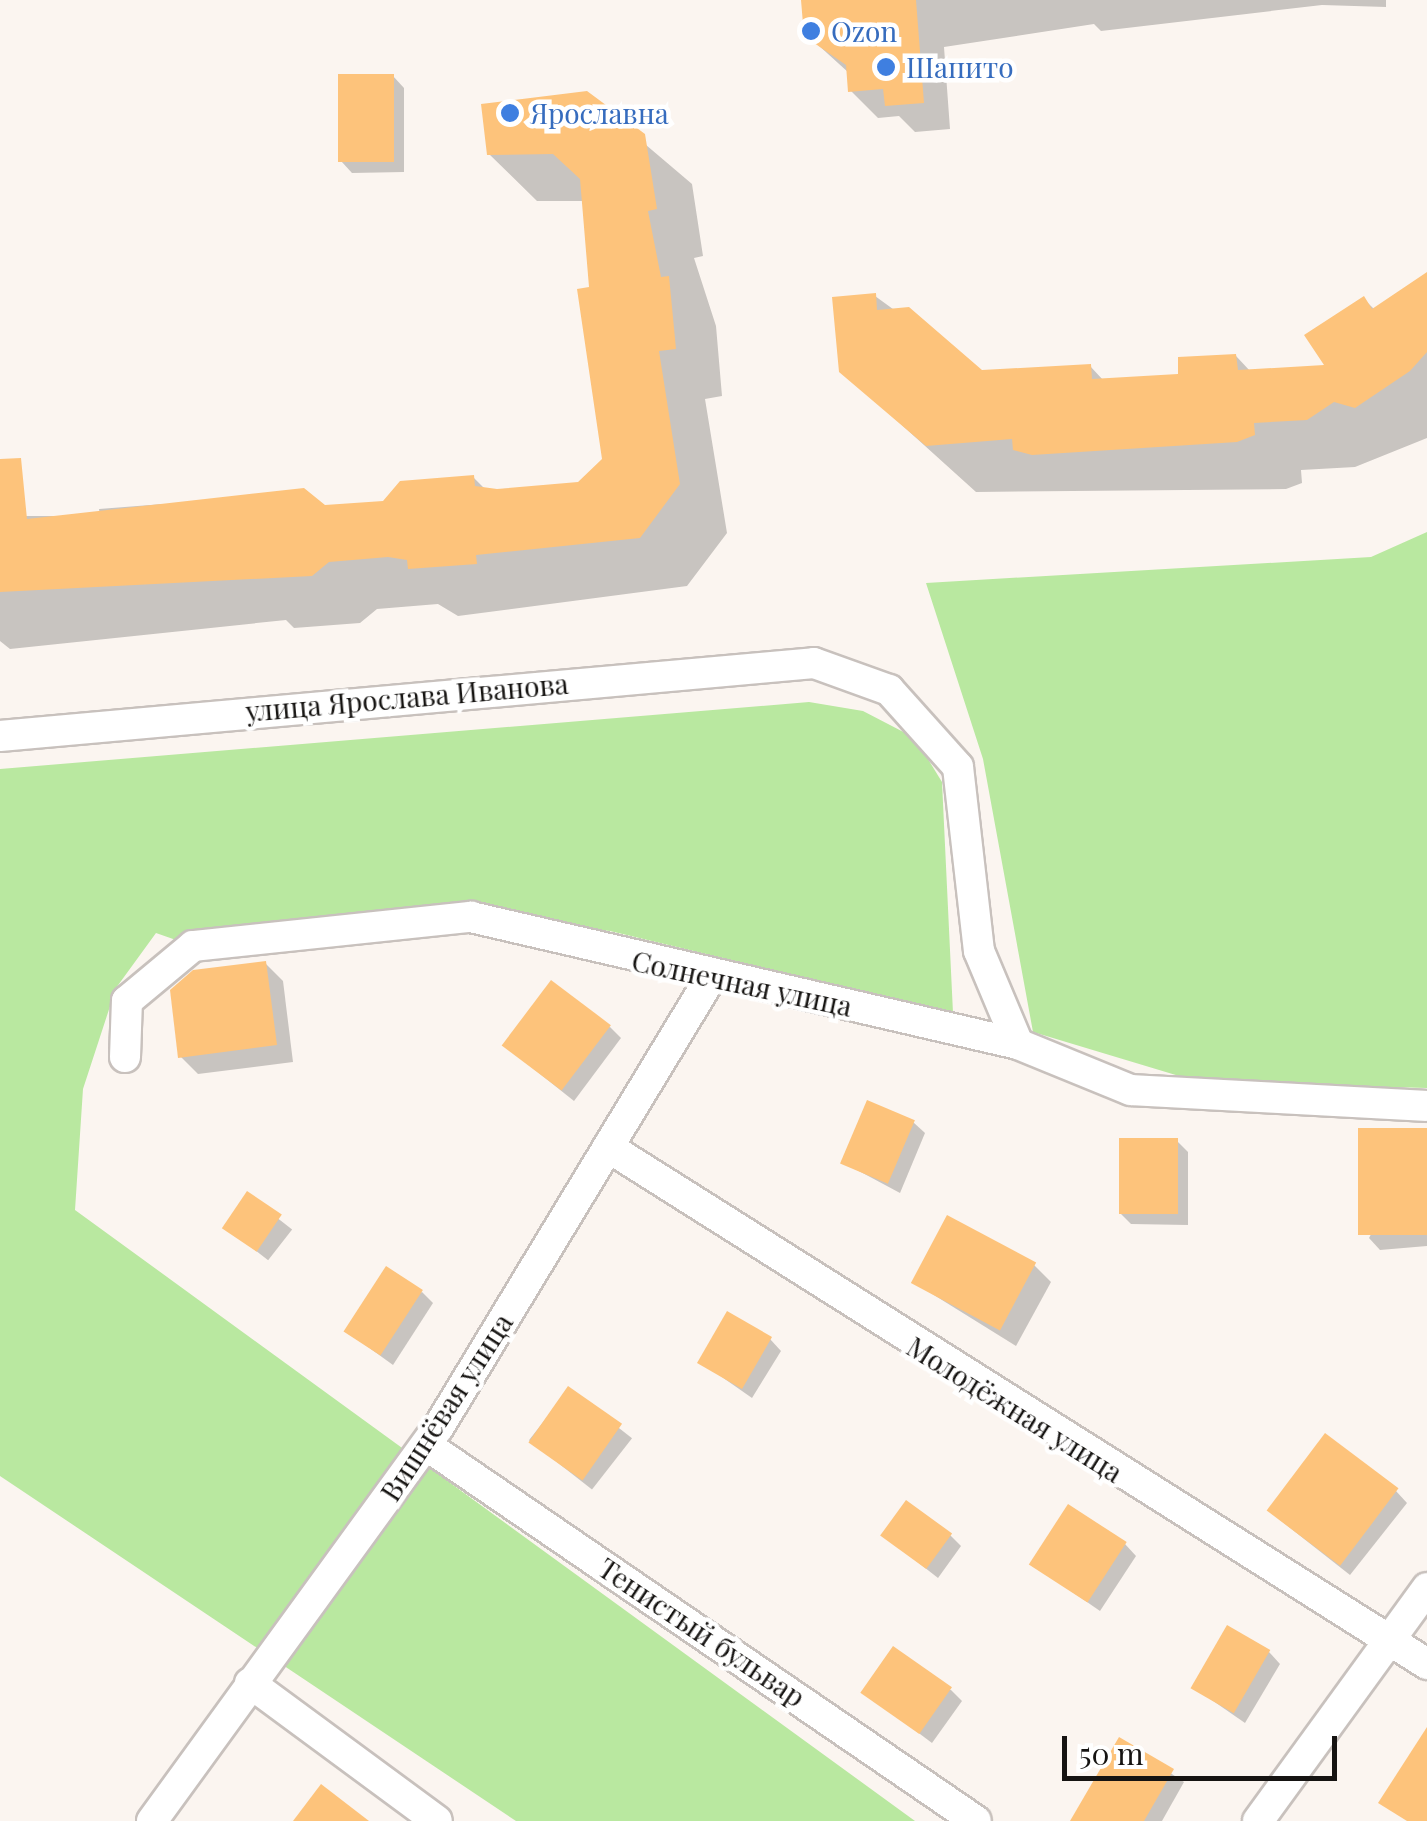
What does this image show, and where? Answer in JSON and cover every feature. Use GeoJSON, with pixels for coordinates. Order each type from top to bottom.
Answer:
{"type":"FeatureCollection","features":[{"type":"Feature","properties":{"kind":"street","name":"улица Ярослава Иванова"},"geometry":{"type":"LineString","coordinates":[[0,736],[814,663],[890,690],[958,767],[979,951],[1018,1044]]}},
{"type":"Feature","properties":{"kind":"street","name":"Солнечная улица"},"geometry":{"type":"LineString","coordinates":[[125,1057],[127,1001],[192,946],[471,917],[1018,1044],[1132,1090],[1427,1106]]}},
{"type":"Feature","properties":{"kind":"street","name":"Вишнёвая улица"},"geometry":{"type":"LineString","coordinates":[[152,1821],[426,1445],[713,974]]}},
{"type":"Feature","properties":{"kind":"street","name":"Молодёжная улица"},"geometry":{"type":"LineString","coordinates":[[608,1147],[1427,1664]]}},
{"type":"Feature","properties":{"kind":"street","name":"Тенистый бульвар"},"geometry":{"type":"LineString","coordinates":[[426,1445],[976,1821]]}},
{"type":"Feature","properties":{"kind":"street"},"geometry":{"type":"LineString","coordinates":[[1258,1821],[1427,1588]]}},
{"type":"Feature","properties":{"kind":"street"},"geometry":{"type":"LineString","coordinates":[[250,1684],[438,1821]]}},
{"type":"Feature","properties":{"kind":"green space"},"geometry":{"type":"Polygon","coordinates":[[[1427,532],[1427,1088],[1199,1082],[1033,1032],[983,759],[926,583],[1371,557],[1427,532]]]}},
{"type":"Feature","properties":{"kind":"green space"},"geometry":{"type":"Polygon","coordinates":[[[809,702],[863,711],[915,738],[942,782],[953,1013],[610,931],[440,914],[193,946],[156,933],[116,988],[83,1089],[75,1210],[915,1821],[516,1821],[0,1476],[0,769],[809,702]]]}},
{"type":"Feature","properties":{"kind":"building"},"geometry":{"type":"Polygon","coordinates":[[[801,0],[916,0],[924,103],[885,106],[883,89],[848,92],[846,65],[804,36],[801,0]]]}},
{"type":"Feature","properties":{"kind":"building"},"geometry":{"type":"Polygon","coordinates":[[[338,74],[394,74],[394,162],[338,162],[338,74]]]}},
{"type":"Feature","properties":{"kind":"building"},"geometry":{"type":"Polygon","coordinates":[[[587,91],[645,134],[657,209],[648,211],[661,277],[669,276],[676,349],[659,351],[680,484],[640,538],[476,555],[477,564],[408,569],[407,560],[388,557],[329,562],[312,576],[0,592],[0,459],[21,458],[27,519],[304,488],[325,505],[383,501],[400,481],[474,475],[475,486],[497,489],[578,482],[602,459],[577,289],[589,287],[580,179],[553,154],[487,155],[481,104],[587,91]]]}},
{"type":"Feature","properties":{"kind":"building"},"geometry":{"type":"Polygon","coordinates":[[[1427,272],[1427,352],[1410,371],[1355,408],[1334,402],[1307,420],[1254,423],[1255,435],[1237,442],[1032,455],[1013,450],[1012,439],[926,446],[839,372],[832,297],[876,293],[877,310],[909,307],[982,370],[1091,364],[1092,379],[1178,374],[1178,357],[1236,354],[1238,370],[1324,365],[1304,335],[1364,296],[1372,309],[1427,272]]]}},
{"type":"Feature","properties":{"kind":"building"},"geometry":{"type":"Polygon","coordinates":[[[266,961],[277,1045],[178,1058],[170,990],[193,970],[266,961]]]}},
{"type":"Feature","properties":{"kind":"building"},"geometry":{"type":"Polygon","coordinates":[[[551,980],[611,1025],[562,1091],[502,1045],[551,980]]]}},
{"type":"Feature","properties":{"kind":"building"},"geometry":{"type":"Polygon","coordinates":[[[867,1100],[915,1120],[888,1184],[840,1164],[867,1100]]]}},
{"type":"Feature","properties":{"kind":"building"},"geometry":{"type":"Polygon","coordinates":[[[1358,1128],[1427,1128],[1427,1235],[1358,1235],[1358,1128]]]}},
{"type":"Feature","properties":{"kind":"building"},"geometry":{"type":"Polygon","coordinates":[[[1119,1138],[1178,1138],[1178,1214],[1119,1214],[1119,1138]]]}},
{"type":"Feature","properties":{"kind":"building"},"geometry":{"type":"Polygon","coordinates":[[[247,1191],[282,1214],[257,1252],[222,1228],[247,1191]]]}},
{"type":"Feature","properties":{"kind":"building"},"geometry":{"type":"Polygon","coordinates":[[[947,1215],[1036,1262],[1000,1330],[911,1283],[947,1215]]]}},
{"type":"Feature","properties":{"kind":"building"},"geometry":{"type":"Polygon","coordinates":[[[386,1266],[423,1290],[380,1355],[344,1331],[386,1266]]]}},
{"type":"Feature","properties":{"kind":"building"},"geometry":{"type":"Polygon","coordinates":[[[727,1311],[772,1337],[742,1389],[697,1363],[727,1311]]]}},
{"type":"Feature","properties":{"kind":"building"},"geometry":{"type":"Polygon","coordinates":[[[568,1386],[622,1424],[582,1480],[528,1443],[568,1386]]]}},
{"type":"Feature","properties":{"kind":"building"},"geometry":{"type":"Polygon","coordinates":[[[1325,1433],[1398,1488],[1340,1566],[1267,1510],[1325,1433]]]}},
{"type":"Feature","properties":{"kind":"building"},"geometry":{"type":"Polygon","coordinates":[[[906,1500],[952,1534],[926,1569],[880,1536],[906,1500]]]}},
{"type":"Feature","properties":{"kind":"building"},"geometry":{"type":"Polygon","coordinates":[[[1068,1504],[1127,1542],[1087,1603],[1029,1564],[1068,1504]]]}},
{"type":"Feature","properties":{"kind":"building"},"geometry":{"type":"Polygon","coordinates":[[[1227,1625],[1270,1650],[1234,1713],[1190,1688],[1227,1625]]]}},
{"type":"Feature","properties":{"kind":"building"},"geometry":{"type":"Polygon","coordinates":[[[893,1646],[952,1687],[919,1734],[860,1693],[893,1646]]]}},
{"type":"Feature","properties":{"kind":"building"},"geometry":{"type":"Polygon","coordinates":[[[1427,1727],[1427,1821],[1407,1821],[1378,1803],[1427,1727]]]}},
{"type":"Feature","properties":{"kind":"building"},"geometry":{"type":"Polygon","coordinates":[[[1119,1737],[1174,1769],[1144,1821],[1070,1821],[1119,1737]]]}},
{"type":"Feature","properties":{"kind":"building"},"geometry":{"type":"Polygon","coordinates":[[[321,1784],[369,1821],[293,1821],[321,1784]]]}},
{"type":"Feature","properties":{"kind":"place","name":"Ozon"},"geometry":{"type":"Point","coordinates":[811,31]}},
{"type":"Feature","properties":{"kind":"place","name":"Шапито"},"geometry":{"type":"Point","coordinates":[886,67]}},
{"type":"Feature","properties":{"kind":"place","name":"Ярославна"},"geometry":{"type":"Point","coordinates":[510,113]}}]}
